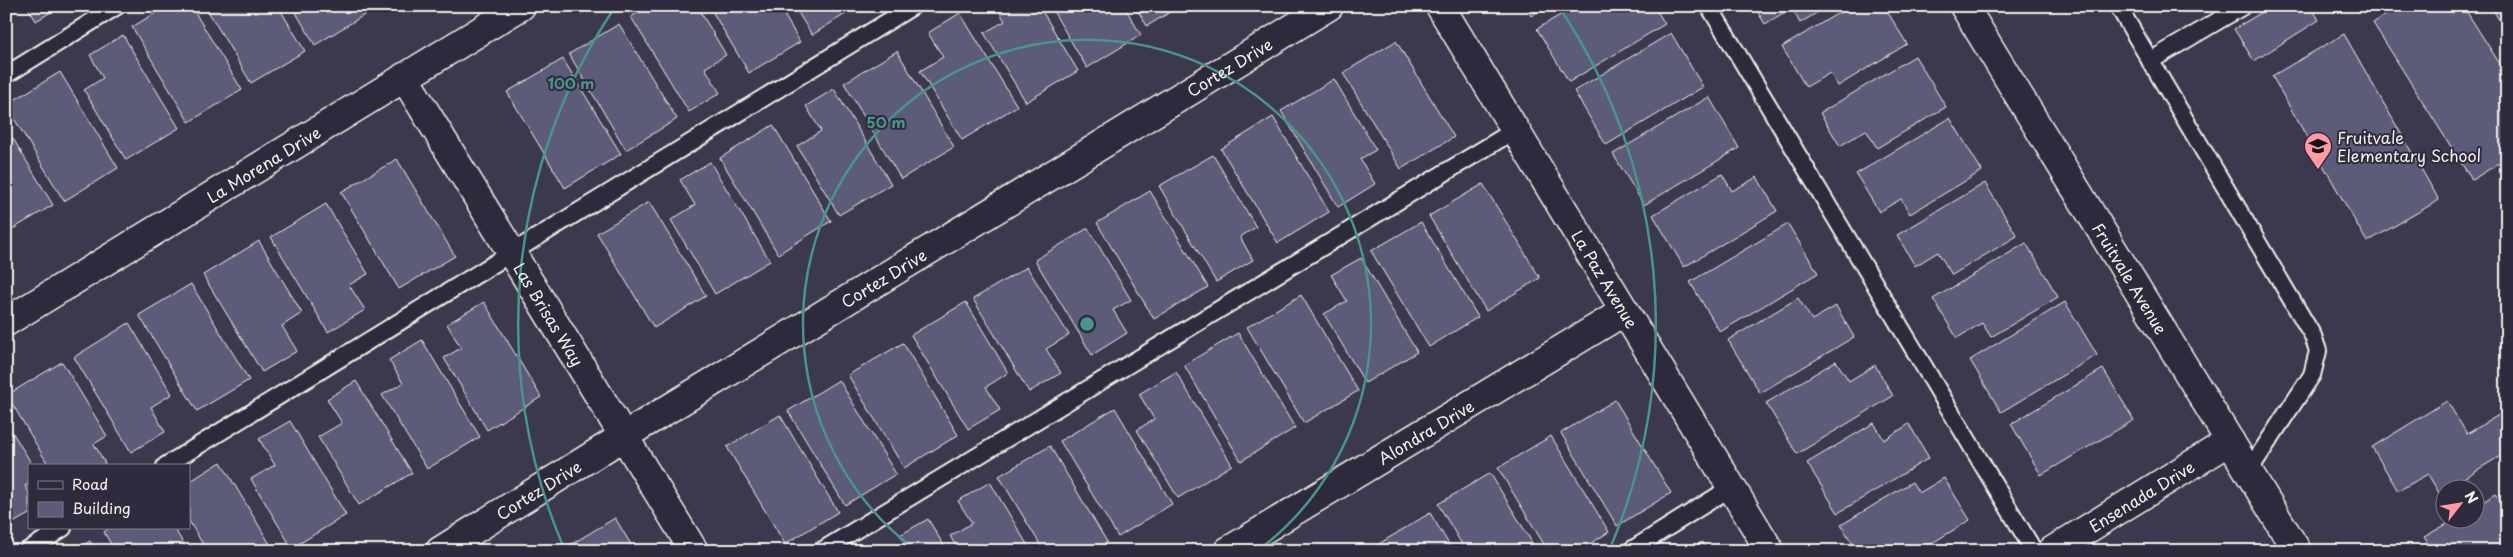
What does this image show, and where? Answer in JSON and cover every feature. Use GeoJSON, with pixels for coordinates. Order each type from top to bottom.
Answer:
{"type":"FeatureCollection","features":[{"type":"Feature","properties":{"kind":"street","name":"La Morena Drive"},"geometry":{"type":"LineString","coordinates":[[6,322],[522,6]]}},
{"type":"Feature","properties":{"kind":"street","name":"Cortez Drive"},"geometry":{"type":"LineString","coordinates":[[440,551],[624,436],[1329,6]]}},
{"type":"Feature","properties":{"kind":"street","name":"La Paz Avenue"},"geometry":{"type":"LineString","coordinates":[[1440,6],[1770,551]]}},
{"type":"Feature","properties":{"kind":"street","name":"Fruitvale Avenue"},"geometry":{"type":"LineString","coordinates":[[1964,6],[2297,551]]}},
{"type":"Feature","properties":{"kind":"street","name":"Las Brisas Way"},"geometry":{"type":"LineString","coordinates":[[404,77],[694,551]]}},
{"type":"Feature","properties":{"kind":"street","name":"Alondra Drive"},"geometry":{"type":"LineString","coordinates":[[1228,551],[1625,311]]}},
{"type":"Feature","properties":{"kind":"street","name":"Ensenada Drive"},"geometry":{"type":"LineString","coordinates":[[2052,551],[2230,441]]}},
{"type":"Feature","properties":{"kind":"lane"},"geometry":{"type":"LineString","coordinates":[[6,75],[117,6]]}},
{"type":"Feature","properties":{"kind":"lane"},"geometry":{"type":"LineString","coordinates":[[168,464],[913,6]]}},
{"type":"Feature","properties":{"kind":"lane"},"geometry":{"type":"LineString","coordinates":[[1709,6],[2034,551]]}},
{"type":"Feature","properties":{"kind":"lane"},"geometry":{"type":"LineString","coordinates":[[2118,6],[2313,336],[2318,351],[2312,375],[2248,472]]}},
{"type":"Feature","properties":{"kind":"lane"},"geometry":{"type":"LineString","coordinates":[[2150,61],[2243,6]]}},
{"type":"Feature","properties":{"kind":"lane"},"geometry":{"type":"LineString","coordinates":[[821,551],[1515,130]]}},
{"type":"Feature","properties":{"kind":"lane"},"geometry":{"type":"LineString","coordinates":[[1630,551],[1732,487]]}},
{"type":"Feature","properties":{"kind":"lane"},"geometry":{"type":"LineString","coordinates":[[27,551],[60,530]]}},
{"type":"Feature","properties":{"kind":"building"},"geometry":{"type":"Polygon","coordinates":[[[27,6],[61,6],[36,21],[27,6]]]}},
{"type":"Feature","properties":{"kind":"building"},"geometry":{"type":"Polygon","coordinates":[[[167,6],[191,6],[242,90],[189,122],[132,27],[167,6]]]}},
{"type":"Feature","properties":{"kind":"building"},"geometry":{"type":"Polygon","coordinates":[[[205,6],[278,6],[305,51],[251,83],[205,6]]]}},
{"type":"Feature","properties":{"kind":"building"},"geometry":{"type":"Polygon","coordinates":[[[292,6],[366,6],[369,12],[315,45],[292,6]]]}},
{"type":"Feature","properties":{"kind":"building"},"geometry":{"type":"Polygon","coordinates":[[[648,6],[697,6],[726,55],[705,68],[720,93],[689,112],[631,17],[648,6]]]}},
{"type":"Feature","properties":{"kind":"building"},"geometry":{"type":"Polygon","coordinates":[[[709,6],[779,6],[800,42],[749,73],[709,6]]]}},
{"type":"Feature","properties":{"kind":"building"},"geometry":{"type":"Polygon","coordinates":[[[794,6],[843,6],[847,13],[812,35],[794,6]]]}},
{"type":"Feature","properties":{"kind":"building"},"geometry":{"type":"Polygon","coordinates":[[[996,6],[1039,6],[1078,71],[1026,102],[984,33],[1005,21],[996,6]]]}},
{"type":"Feature","properties":{"kind":"building"},"geometry":{"type":"Polygon","coordinates":[[[1050,6],[1124,6],[1141,35],[1087,68],[1050,6]]]}},
{"type":"Feature","properties":{"kind":"building"},"geometry":{"type":"Polygon","coordinates":[[[1135,6],[1180,6],[1147,26],[1135,6]]]}},
{"type":"Feature","properties":{"kind":"building"},"geometry":{"type":"Polygon","coordinates":[[[1526,6],[1547,6],[1531,16],[1526,6]]]}},
{"type":"Feature","properties":{"kind":"building"},"geometry":{"type":"Polygon","coordinates":[[[1575,6],[1620,6],[1622,10],[1628,6],[1654,6],[1665,24],[1569,82],[1537,29],[1575,6]]]}},
{"type":"Feature","properties":{"kind":"building"},"geometry":{"type":"Polygon","coordinates":[[[1754,6],[1828,6],[1800,23],[1792,8],[1765,24],[1754,6]]]}},
{"type":"Feature","properties":{"kind":"building"},"geometry":{"type":"Polygon","coordinates":[[[1850,6],[1884,6],[1907,44],[1838,86],[1830,73],[1806,87],[1782,47],[1850,6]]]}},
{"type":"Feature","properties":{"kind":"building"},"geometry":{"type":"Polygon","coordinates":[[[2272,6],[2311,6],[2319,20],[2254,61],[2234,29],[2272,6]]]}},
{"type":"Feature","properties":{"kind":"building"},"geometry":{"type":"Polygon","coordinates":[[[2400,6],[2463,6],[2507,75],[2507,158],[2472,180],[2373,23],[2400,6]]]}},
{"type":"Feature","properties":{"kind":"building"},"geometry":{"type":"Polygon","coordinates":[[[2491,6],[2507,6],[2507,34],[2491,6]]]}},
{"type":"Feature","properties":{"kind":"building"},"geometry":{"type":"Polygon","coordinates":[[[960,13],[1017,106],[962,140],[920,71],[943,57],[928,33],[960,13]]]}},
{"type":"Feature","properties":{"kind":"building"},"geometry":{"type":"Polygon","coordinates":[[[619,24],[677,119],[626,150],[569,54],[619,24]]]}},
{"type":"Feature","properties":{"kind":"building"},"geometry":{"type":"Polygon","coordinates":[[[1671,33],[1703,87],[1606,145],[1574,91],[1671,33]]]}},
{"type":"Feature","properties":{"kind":"building"},"geometry":{"type":"Polygon","coordinates":[[[2344,34],[2439,200],[2367,242],[2272,76],[2344,34]]]}},
{"type":"Feature","properties":{"kind":"building"},"geometry":{"type":"Polygon","coordinates":[[[123,35],[179,128],[126,160],[84,90],[103,78],[90,55],[123,35]]]}},
{"type":"Feature","properties":{"kind":"building"},"geometry":{"type":"Polygon","coordinates":[[[1396,41],[1454,137],[1401,169],[1343,73],[1396,41]]]}},
{"type":"Feature","properties":{"kind":"building"},"geometry":{"type":"Polygon","coordinates":[[[897,51],[954,147],[901,179],[844,83],[897,51]]]}},
{"type":"Feature","properties":{"kind":"building"},"geometry":{"type":"Polygon","coordinates":[[[1915,56],[1946,107],[1877,148],[1866,130],[1840,146],[1820,113],[1915,56]]]}},
{"type":"Feature","properties":{"kind":"building"},"geometry":{"type":"Polygon","coordinates":[[[563,59],[621,154],[565,188],[507,92],[563,59]]]}},
{"type":"Feature","properties":{"kind":"building"},"geometry":{"type":"Polygon","coordinates":[[[60,72],[118,168],[64,201],[6,105],[60,72]]]}},
{"type":"Feature","properties":{"kind":"building"},"geometry":{"type":"Polygon","coordinates":[[[1334,79],[1376,150],[1360,159],[1375,184],[1338,207],[1281,111],[1334,79]]]}},
{"type":"Feature","properties":{"kind":"building"},"geometry":{"type":"Polygon","coordinates":[[[834,89],[891,184],[839,215],[797,146],[821,131],[806,106],[834,89]]]}},
{"type":"Feature","properties":{"kind":"building"},"geometry":{"type":"Polygon","coordinates":[[[1709,97],[1739,148],[1644,205],[1613,154],[1709,97]]]}},
{"type":"Feature","properties":{"kind":"building"},"geometry":{"type":"Polygon","coordinates":[[[1273,117],[1329,212],[1278,243],[1221,149],[1273,117]]]}},
{"type":"Feature","properties":{"kind":"building"},"geometry":{"type":"Polygon","coordinates":[[[1950,118],[1982,171],[1910,214],[1901,199],[1879,212],[1856,174],[1950,118]]]}},
{"type":"Feature","properties":{"kind":"building"},"geometry":{"type":"Polygon","coordinates":[[[773,125],[831,221],[778,254],[720,158],[773,125]]]}},
{"type":"Feature","properties":{"kind":"building"},"geometry":{"type":"Polygon","coordinates":[[[6,127],[53,205],[6,233],[6,127]]]}},
{"type":"Feature","properties":{"kind":"building"},"geometry":{"type":"Polygon","coordinates":[[[1213,155],[1256,227],[1240,237],[1253,260],[1216,282],[1159,186],[1213,155]]]}},
{"type":"Feature","properties":{"kind":"building"},"geometry":{"type":"Polygon","coordinates":[[[397,159],[455,256],[399,289],[341,192],[397,159]]]}},
{"type":"Feature","properties":{"kind":"building"},"geometry":{"type":"Polygon","coordinates":[[[710,162],[770,261],[715,294],[671,220],[695,205],[680,180],[710,162]]]}},
{"type":"Feature","properties":{"kind":"building"},"geometry":{"type":"Polygon","coordinates":[[[1722,174],[1732,191],[1757,177],[1777,211],[1684,267],[1653,215],[1722,174]]]}},
{"type":"Feature","properties":{"kind":"building"},"geometry":{"type":"Polygon","coordinates":[[[1985,183],[2017,236],[1952,275],[1938,252],[1915,266],[1897,235],[1985,183]]]}},
{"type":"Feature","properties":{"kind":"building"},"geometry":{"type":"Polygon","coordinates":[[[1483,184],[1540,278],[1486,311],[1429,216],[1483,184]]]}},
{"type":"Feature","properties":{"kind":"building"},"geometry":{"type":"Polygon","coordinates":[[[1150,191],[1208,287],[1154,319],[1097,223],[1150,191]]]}},
{"type":"Feature","properties":{"kind":"building"},"geometry":{"type":"Polygon","coordinates":[[[649,202],[706,296],[654,328],[597,233],[649,202]]]}},
{"type":"Feature","properties":{"kind":"building"},"geometry":{"type":"Polygon","coordinates":[[[326,204],[368,274],[349,285],[365,310],[328,332],[271,237],[326,204]]]}},
{"type":"Feature","properties":{"kind":"building"},"geometry":{"type":"Polygon","coordinates":[[[1421,222],[1478,317],[1429,347],[1371,251],[1421,222]]]}},
{"type":"Feature","properties":{"kind":"building"},"geometry":{"type":"Polygon","coordinates":[[[1788,224],[1818,273],[1720,332],[1690,282],[1788,224]]]}},
{"type":"Feature","properties":{"kind":"building"},"geometry":{"type":"Polygon","coordinates":[[[1088,228],[1131,300],[1113,310],[1127,333],[1092,355],[1035,260],[1088,228]]]}},
{"type":"Feature","properties":{"kind":"building"},"geometry":{"type":"Polygon","coordinates":[[[259,241],[302,313],[282,326],[297,351],[262,372],[203,275],[259,241]]]}},
{"type":"Feature","properties":{"kind":"building"},"geometry":{"type":"Polygon","coordinates":[[[2026,243],[2058,297],[1991,337],[1982,323],[1957,338],[1933,299],[2026,243]]]}},
{"type":"Feature","properties":{"kind":"building"},"geometry":{"type":"Polygon","coordinates":[[[1361,258],[1417,352],[1365,383],[1324,314],[1347,301],[1331,275],[1361,258]]]}},
{"type":"Feature","properties":{"kind":"building"},"geometry":{"type":"Polygon","coordinates":[[[1027,267],[1069,335],[1046,349],[1061,373],[1029,392],[973,299],[1027,267]]]}},
{"type":"Feature","properties":{"kind":"building"},"geometry":{"type":"Polygon","coordinates":[[[191,284],[249,380],[197,411],[139,315],[191,284]]]}},
{"type":"Feature","properties":{"kind":"building"},"geometry":{"type":"Polygon","coordinates":[[[1301,295],[1358,391],[1304,423],[1247,327],[1301,295]]]}},
{"type":"Feature","properties":{"kind":"building"},"geometry":{"type":"Polygon","coordinates":[[[1798,298],[1812,320],[1836,306],[1854,337],[1760,393],[1728,340],[1798,298]]]}},
{"type":"Feature","properties":{"kind":"building"},"geometry":{"type":"Polygon","coordinates":[[[484,302],[541,397],[487,430],[444,358],[461,348],[447,324],[484,302]]]}},
{"type":"Feature","properties":{"kind":"building"},"geometry":{"type":"Polygon","coordinates":[[[966,302],[1008,373],[986,387],[1000,410],[968,429],[911,335],[966,302]]]}},
{"type":"Feature","properties":{"kind":"building"},"geometry":{"type":"Polygon","coordinates":[[[2065,302],[2097,355],[2001,412],[1970,360],[2065,302]]]}},
{"type":"Feature","properties":{"kind":"building"},"geometry":{"type":"Polygon","coordinates":[[[129,323],[172,394],[151,407],[165,432],[131,452],[74,357],[129,323]]]}},
{"type":"Feature","properties":{"kind":"building"},"geometry":{"type":"Polygon","coordinates":[[[1238,333],[1295,428],[1241,461],[1184,365],[1238,333]]]}},
{"type":"Feature","properties":{"kind":"building"},"geometry":{"type":"Polygon","coordinates":[[[422,340],[480,437],[427,469],[382,395],[403,383],[389,360],[422,340]]]}},
{"type":"Feature","properties":{"kind":"building"},"geometry":{"type":"Polygon","coordinates":[[[903,343],[958,435],[904,468],[848,375],[903,343]]]}},
{"type":"Feature","properties":{"kind":"building"},"geometry":{"type":"Polygon","coordinates":[[[1836,361],[1849,381],[1875,365],[1893,396],[1797,454],[1766,403],[1836,361]]]}},
{"type":"Feature","properties":{"kind":"building"},"geometry":{"type":"Polygon","coordinates":[[[62,362],[107,436],[94,444],[105,463],[48,464],[7,395],[62,362]]]}},
{"type":"Feature","properties":{"kind":"building"},"geometry":{"type":"Polygon","coordinates":[[[2103,369],[2134,420],[2041,475],[2011,424],[2103,369]]]}},
{"type":"Feature","properties":{"kind":"building"},"geometry":{"type":"Polygon","coordinates":[[[1176,372],[1232,465],[1178,498],[1137,430],[1154,419],[1139,394],[1176,372]]]}},
{"type":"Feature","properties":{"kind":"building"},"geometry":{"type":"Polygon","coordinates":[[[839,380],[896,474],[845,505],[788,411],[839,380]]]}},
{"type":"Feature","properties":{"kind":"building"},"geometry":{"type":"Polygon","coordinates":[[[356,381],[412,473],[359,505],[318,437],[342,423],[327,399],[356,381]]]}},
{"type":"Feature","properties":{"kind":"building"},"geometry":{"type":"Polygon","coordinates":[[[1615,400],[1671,493],[1617,526],[1561,433],[1615,400]]]}},
{"type":"Feature","properties":{"kind":"building"},"geometry":{"type":"Polygon","coordinates":[[[2447,401],[2467,434],[2507,410],[2507,452],[2461,480],[2436,480],[2436,488],[2428,474],[2398,491],[2372,447],[2447,401]]]}},
{"type":"Feature","properties":{"kind":"building"},"geometry":{"type":"Polygon","coordinates":[[[1115,408],[1172,504],[1118,537],[1060,441],[1115,408]]]}},
{"type":"Feature","properties":{"kind":"building"},"geometry":{"type":"Polygon","coordinates":[[[780,415],[838,512],[785,544],[727,447],[780,415]]]}},
{"type":"Feature","properties":{"kind":"building"},"geometry":{"type":"Polygon","coordinates":[[[290,421],[346,515],[292,548],[251,479],[275,465],[259,439],[290,421]]]}},
{"type":"Feature","properties":{"kind":"building"},"geometry":{"type":"Polygon","coordinates":[[[6,422],[32,464],[28,464],[28,484],[25,486],[28,491],[28,515],[6,527],[6,422]]]}},
{"type":"Feature","properties":{"kind":"building"},"geometry":{"type":"Polygon","coordinates":[[[1874,423],[1884,440],[1909,424],[1929,458],[1838,513],[1807,463],[1874,423]]]}},
{"type":"Feature","properties":{"kind":"building"},"geometry":{"type":"Polygon","coordinates":[[[1551,436],[1609,532],[1578,551],[1548,551],[1498,468],[1551,436]]]}},
{"type":"Feature","properties":{"kind":"building"},"geometry":{"type":"Polygon","coordinates":[[[1050,446],[1107,542],[1092,551],[1044,551],[999,476],[1050,446]]]}},
{"type":"Feature","properties":{"kind":"building"},"geometry":{"type":"Polygon","coordinates":[[[221,462],[274,551],[207,551],[190,523],[190,481],[221,462]]]}},
{"type":"Feature","properties":{"kind":"building"},"geometry":{"type":"Polygon","coordinates":[[[1490,473],[1533,544],[1521,551],[1466,551],[1438,504],[1490,473]]]}},
{"type":"Feature","properties":{"kind":"building"},"geometry":{"type":"Polygon","coordinates":[[[1944,478],[1970,520],[1919,551],[1857,551],[1841,525],[1912,482],[1919,493],[1944,478]]]}},
{"type":"Feature","properties":{"kind":"building"},"geometry":{"type":"Polygon","coordinates":[[[990,482],[1031,551],[959,551],[950,536],[972,523],[958,501],[990,482]]]}},
{"type":"Feature","properties":{"kind":"building"},"geometry":{"type":"Polygon","coordinates":[[[2496,494],[2507,512],[2507,551],[2433,551],[2424,537],[2436,530],[2486,530],[2486,500],[2496,494]]]}},
{"type":"Feature","properties":{"kind":"building"},"geometry":{"type":"Polygon","coordinates":[[[1430,513],[1453,551],[1381,551],[1377,545],[1430,513]]]}},
{"type":"Feature","properties":{"kind":"building"},"geometry":{"type":"Polygon","coordinates":[[[615,518],[635,551],[560,551],[615,518]]]}},
{"type":"Feature","properties":{"kind":"building"},"geometry":{"type":"Polygon","coordinates":[[[928,519],[947,551],[910,551],[900,535],[928,519]]]}},
{"type":"Feature","properties":{"kind":"building"},"geometry":{"type":"Polygon","coordinates":[[[106,530],[175,530],[188,551],[115,551],[104,532],[106,530]]]}},
{"type":"Feature","properties":{"kind":"building"},"geometry":{"type":"Polygon","coordinates":[[[90,541],[95,551],[74,551],[90,541]]]}},
{"type":"Feature","properties":{"kind":"building"},"geometry":{"type":"Polygon","coordinates":[[[1702,542],[1708,551],[1687,551],[1702,542]]]}},
{"type":"Feature","properties":{"kind":"place","name":"Fruitvale Elementary School"},"geometry":{"type":"Point","coordinates":[2318,170]}}]}
